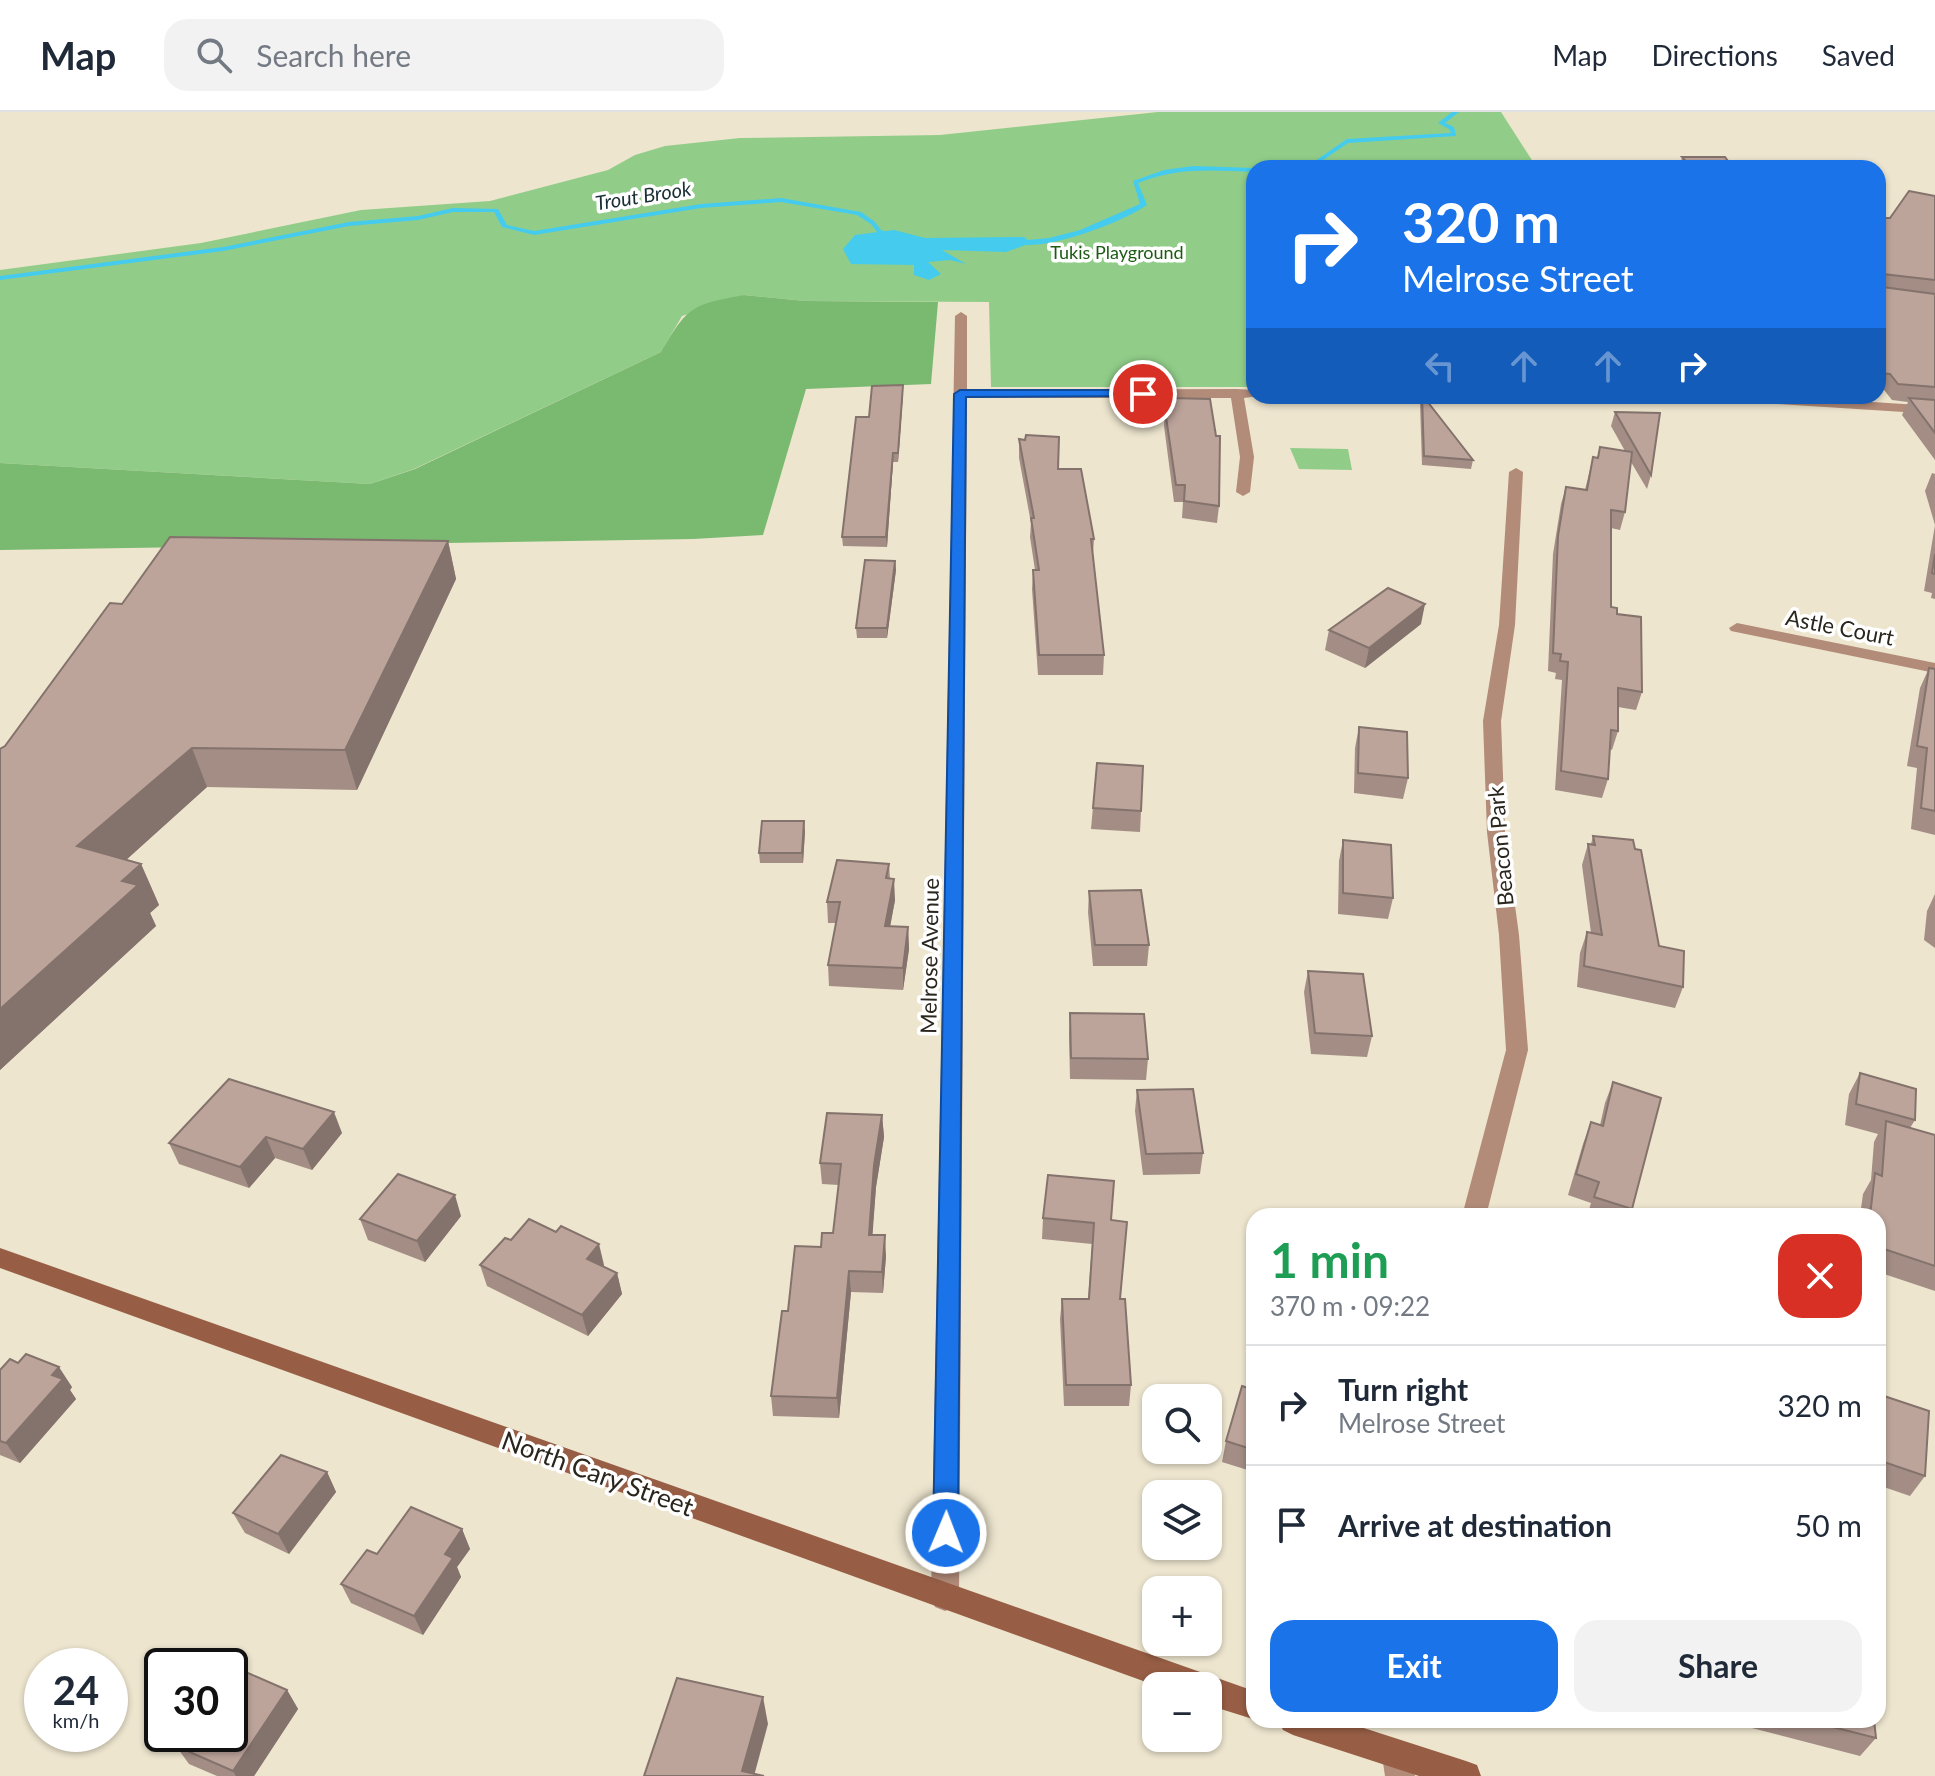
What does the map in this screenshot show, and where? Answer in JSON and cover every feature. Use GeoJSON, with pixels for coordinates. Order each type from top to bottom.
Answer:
{"type":"FeatureCollection","features":[{"type":"Feature","properties":{"kind":"street","name":"Melrose Avenue"},"geometry":{"type":"LineString","coordinates":[[945,1597],[961,316]]}},
{"type":"Feature","properties":{"kind":"street"},"geometry":{"type":"LineString","coordinates":[[1237,393],[1247,457],[1243,492]]}},
{"type":"Feature","properties":{"kind":"street"},"geometry":{"type":"LineString","coordinates":[[960,394],[1246,394]]}},
{"type":"Feature","properties":{"kind":"street"},"geometry":{"type":"LineString","coordinates":[[1840,404],[1935,410]]}},
{"type":"Feature","properties":{"kind":"street","name":"Beacon Park"},"geometry":{"type":"LineString","coordinates":[[1476,1208],[1517,1050],[1509,935],[1496,832],[1492,721],[1507,625],[1516,472]]}},
{"type":"Feature","properties":{"kind":"street","name":"Astle Court"},"geometry":{"type":"LineString","coordinates":[[1737,628],[1935,668]]}},
{"type":"Feature","properties":{"kind":"street","name":"North Cary Street"},"geometry":{"type":"LineString","coordinates":[[0,1258],[1157,1672]]}},
{"type":"Feature","properties":{"kind":"street"},"geometry":{"type":"LineString","coordinates":[[1222,1695],[1246,1703]]}},
{"type":"Feature","properties":{"kind":"street"},"geometry":{"type":"LineString","coordinates":[[1340,1728],[1398,1766],[1466,1776]]}},
{"type":"Feature","properties":{"kind":"green space","name":"Tukis Playground"},"geometry":{"type":"Polygon","coordinates":[[[1158,112],[1501,112],[1532,160],[1246,160],[1246,387],[991,387],[989,302],[805,301],[744,295],[682,316],[661,352],[414,469],[370,484],[0,463],[0,270],[201,243],[361,210],[490,201],[608,170],[635,155],[665,146],[740,138],[940,135],[1158,112]]]}},
{"type":"Feature","properties":{"kind":"green space"},"geometry":{"type":"Polygon","coordinates":[[[744,295],[805,301],[938,302],[931,384],[806,389],[763,535],[693,539],[0,550],[0,463],[370,484],[415,469],[661,352],[678,325],[693,310],[744,295]]]}},
{"type":"Feature","properties":{"kind":"green space"},"geometry":{"type":"Polygon","coordinates":[[[1290,448],[1348,449],[1352,470],[1299,469],[1290,448]]]}},
{"type":"Feature","properties":{"kind":"water"},"geometry":{"type":"Polygon","coordinates":[[[894,230],[925,238],[1024,237],[1031,243],[1006,252],[942,250],[966,264],[950,260],[928,262],[941,274],[929,280],[914,275],[914,265],[851,264],[843,249],[855,235],[894,230]]]}},
{"type":"Feature","properties":{"kind":"building"},"geometry":{"type":"Polygon","coordinates":[[[1682,157],[1725,157],[1727,160],[1685,160],[1682,157]]]}},
{"type":"Feature","properties":{"kind":"building"},"geometry":{"type":"Polygon","coordinates":[[[1909,191],[1935,196],[1935,280],[1886,274],[1886,218],[1890,218],[1909,191]]]}},
{"type":"Feature","properties":{"kind":"building"},"geometry":{"type":"Polygon","coordinates":[[[1886,287],[1935,294],[1935,387],[1898,384],[1886,374],[1886,287]]]}},
{"type":"Feature","properties":{"kind":"building"},"geometry":{"type":"Polygon","coordinates":[[[903,385],[898,453],[893,453],[886,537],[842,537],[856,417],[869,417],[872,386],[903,385]]]}},
{"type":"Feature","properties":{"kind":"building"},"geometry":{"type":"Polygon","coordinates":[[[1170,398],[1210,399],[1216,436],[1220,436],[1219,506],[1184,501],[1185,485],[1176,485],[1165,410],[1171,410],[1170,398]]]}},
{"type":"Feature","properties":{"kind":"building"},"geometry":{"type":"Polygon","coordinates":[[[1909,398],[1935,400],[1935,433],[1909,398]]]}},
{"type":"Feature","properties":{"kind":"building"},"geometry":{"type":"Polygon","coordinates":[[[1422,404],[1429,404],[1473,460],[1424,456],[1422,404]]]}},
{"type":"Feature","properties":{"kind":"building"},"geometry":{"type":"Polygon","coordinates":[[[1615,412],[1660,413],[1651,475],[1615,412]]]}},
{"type":"Feature","properties":{"kind":"building"},"geometry":{"type":"Polygon","coordinates":[[[1026,435],[1059,437],[1058,469],[1081,469],[1094,539],[1091,539],[1104,655],[1039,655],[1033,570],[1039,570],[1031,518],[1034,518],[1019,439],[1025,440],[1026,435]]]}},
{"type":"Feature","properties":{"kind":"building"},"geometry":{"type":"Polygon","coordinates":[[[1600,447],[1632,452],[1625,512],[1611,510],[1611,607],[1617,608],[1617,614],[1641,617],[1642,692],[1618,688],[1618,731],[1611,730],[1608,779],[1561,771],[1568,662],[1560,661],[1561,654],[1553,653],[1558,536],[1566,487],[1587,490],[1593,457],[1598,458],[1600,447]]]}},
{"type":"Feature","properties":{"kind":"building"},"geometry":{"type":"Polygon","coordinates":[[[170,537],[448,541],[345,750],[192,748],[77,846],[141,864],[122,881],[138,885],[0,1009],[0,749],[110,603],[122,604],[170,537]]]}},
{"type":"Feature","properties":{"kind":"building"},"geometry":{"type":"Polygon","coordinates":[[[865,560],[895,561],[887,628],[856,628],[865,560]]]}},
{"type":"Feature","properties":{"kind":"building"},"geometry":{"type":"Polygon","coordinates":[[[1388,588],[1425,604],[1369,648],[1329,630],[1388,588]]]}},
{"type":"Feature","properties":{"kind":"building"},"geometry":{"type":"Polygon","coordinates":[[[1929,668],[1935,669],[1935,811],[1921,808],[1927,748],[1917,746],[1929,668]]]}},
{"type":"Feature","properties":{"kind":"building"},"geometry":{"type":"Polygon","coordinates":[[[1359,727],[1407,732],[1408,778],[1358,773],[1359,727]]]}},
{"type":"Feature","properties":{"kind":"building"},"geometry":{"type":"Polygon","coordinates":[[[1097,763],[1143,766],[1141,811],[1093,808],[1097,763]]]}},
{"type":"Feature","properties":{"kind":"building"},"geometry":{"type":"Polygon","coordinates":[[[762,821],[804,821],[802,853],[759,853],[762,821]]]}},
{"type":"Feature","properties":{"kind":"building"},"geometry":{"type":"Polygon","coordinates":[[[1593,836],[1633,840],[1635,849],[1641,850],[1659,946],[1684,951],[1683,987],[1584,966],[1587,932],[1602,935],[1588,844],[1595,845],[1593,836]]]}},
{"type":"Feature","properties":{"kind":"building"},"geometry":{"type":"Polygon","coordinates":[[[1343,840],[1391,845],[1393,898],[1343,893],[1343,840]]]}},
{"type":"Feature","properties":{"kind":"building"},"geometry":{"type":"Polygon","coordinates":[[[837,860],[889,864],[886,878],[894,879],[885,926],[908,927],[903,968],[828,965],[840,902],[827,902],[837,860]]]}},
{"type":"Feature","properties":{"kind":"building"},"geometry":{"type":"Polygon","coordinates":[[[1141,890],[1149,945],[1095,945],[1089,891],[1141,890]]]}},
{"type":"Feature","properties":{"kind":"building"},"geometry":{"type":"Polygon","coordinates":[[[1308,971],[1363,974],[1372,1036],[1315,1033],[1308,971]]]}},
{"type":"Feature","properties":{"kind":"building"},"geometry":{"type":"Polygon","coordinates":[[[1070,1013],[1144,1014],[1148,1059],[1071,1058],[1070,1013]]]}},
{"type":"Feature","properties":{"kind":"building"},"geometry":{"type":"Polygon","coordinates":[[[1860,1073],[1916,1089],[1915,1120],[1856,1104],[1860,1073]]]}},
{"type":"Feature","properties":{"kind":"building"},"geometry":{"type":"Polygon","coordinates":[[[229,1079],[334,1112],[303,1149],[266,1137],[240,1167],[169,1143],[229,1079]]]}},
{"type":"Feature","properties":{"kind":"building"},"geometry":{"type":"Polygon","coordinates":[[[1613,1082],[1661,1098],[1632,1208],[1594,1197],[1599,1182],[1576,1174],[1591,1122],[1603,1126],[1613,1082]]]}},
{"type":"Feature","properties":{"kind":"building"},"geometry":{"type":"Polygon","coordinates":[[[1193,1089],[1203,1153],[1146,1154],[1137,1090],[1193,1089]]]}},
{"type":"Feature","properties":{"kind":"building"},"geometry":{"type":"Polygon","coordinates":[[[827,1113],[882,1115],[874,1165],[869,1235],[885,1235],[882,1272],[849,1271],[837,1398],[771,1396],[782,1311],[788,1311],[795,1246],[821,1247],[822,1233],[833,1233],[841,1164],[820,1163],[827,1113]]]}},
{"type":"Feature","properties":{"kind":"building"},"geometry":{"type":"Polygon","coordinates":[[[1886,1121],[1935,1135],[1935,1266],[1886,1250],[1886,1208],[1871,1208],[1875,1173],[1882,1176],[1886,1121]]]}},
{"type":"Feature","properties":{"kind":"building"},"geometry":{"type":"Polygon","coordinates":[[[398,1174],[455,1195],[417,1241],[360,1219],[398,1174]]]}},
{"type":"Feature","properties":{"kind":"building"},"geometry":{"type":"Polygon","coordinates":[[[1048,1175],[1114,1181],[1111,1220],[1127,1222],[1120,1299],[1125,1299],[1131,1385],[1066,1385],[1062,1299],[1089,1299],[1094,1223],[1043,1218],[1048,1175]]]}},
{"type":"Feature","properties":{"kind":"building"},"geometry":{"type":"Polygon","coordinates":[[[529,1219],[556,1232],[561,1226],[599,1244],[587,1259],[617,1273],[582,1315],[480,1265],[505,1238],[511,1240],[529,1219]]]}},
{"type":"Feature","properties":{"kind":"building"},"geometry":{"type":"Polygon","coordinates":[[[26,1354],[59,1367],[52,1375],[63,1379],[6,1443],[0,1441],[0,1370],[10,1359],[18,1363],[26,1354]]]}},
{"type":"Feature","properties":{"kind":"building"},"geometry":{"type":"Polygon","coordinates":[[[1242,1386],[1246,1387],[1246,1447],[1226,1441],[1242,1386]]]}},
{"type":"Feature","properties":{"kind":"building"},"geometry":{"type":"Polygon","coordinates":[[[1886,1397],[1929,1411],[1925,1476],[1886,1463],[1886,1397]]]}},
{"type":"Feature","properties":{"kind":"building"},"geometry":{"type":"Polygon","coordinates":[[[281,1455],[327,1472],[278,1534],[233,1513],[281,1455]]]}},
{"type":"Feature","properties":{"kind":"building"},"geometry":{"type":"Polygon","coordinates":[[[411,1507],[462,1529],[445,1554],[453,1558],[414,1616],[341,1584],[367,1550],[377,1554],[411,1507]]]}},
{"type":"Feature","properties":{"kind":"building"},"geometry":{"type":"Polygon","coordinates":[[[248,1673],[287,1690],[248,1748],[248,1673]]]}},
{"type":"Feature","properties":{"kind":"building"},"geometry":{"type":"Polygon","coordinates":[[[677,1678],[763,1697],[742,1771],[764,1776],[644,1776],[677,1678]]]}},
{"type":"Feature","properties":{"kind":"building"},"geometry":{"type":"Polygon","coordinates":[[[1837,1728],[1875,1728],[1876,1738],[1837,1728]]]}},
{"type":"Feature","properties":{"kind":"building"},"geometry":{"type":"Polygon","coordinates":[[[190,1752],[246,1752],[233,1771],[190,1752]]]}},
{"type":"Feature","properties":{"kind":"waterway","name":"Trout Brook"},"geometry":{"type":"LineString","coordinates":[[1320,160],[1347,141],[1454,135],[1452,128],[1441,123],[1456,112]]}},
{"type":"Feature","properties":{"kind":"waterway","name":"Trout Brook"},"geometry":{"type":"LineString","coordinates":[[1016,243],[1066,237],[1130,212],[1144,205],[1135,182],[1164,171],[1193,168],[1246,170]]}},
{"type":"Feature","properties":{"kind":"waterway","name":"Trout Brook"},"geometry":{"type":"LineString","coordinates":[[0,278],[223,249],[349,224],[418,218],[453,210],[496,210],[504,226],[534,233],[701,206],[781,200],[859,213],[879,231],[892,236]]}},
{"type":"Feature","properties":{"kind":"route"},"geometry":{"type":"LineString","coordinates":[[946,1533],[960,394],[1143,394]]}}]}
